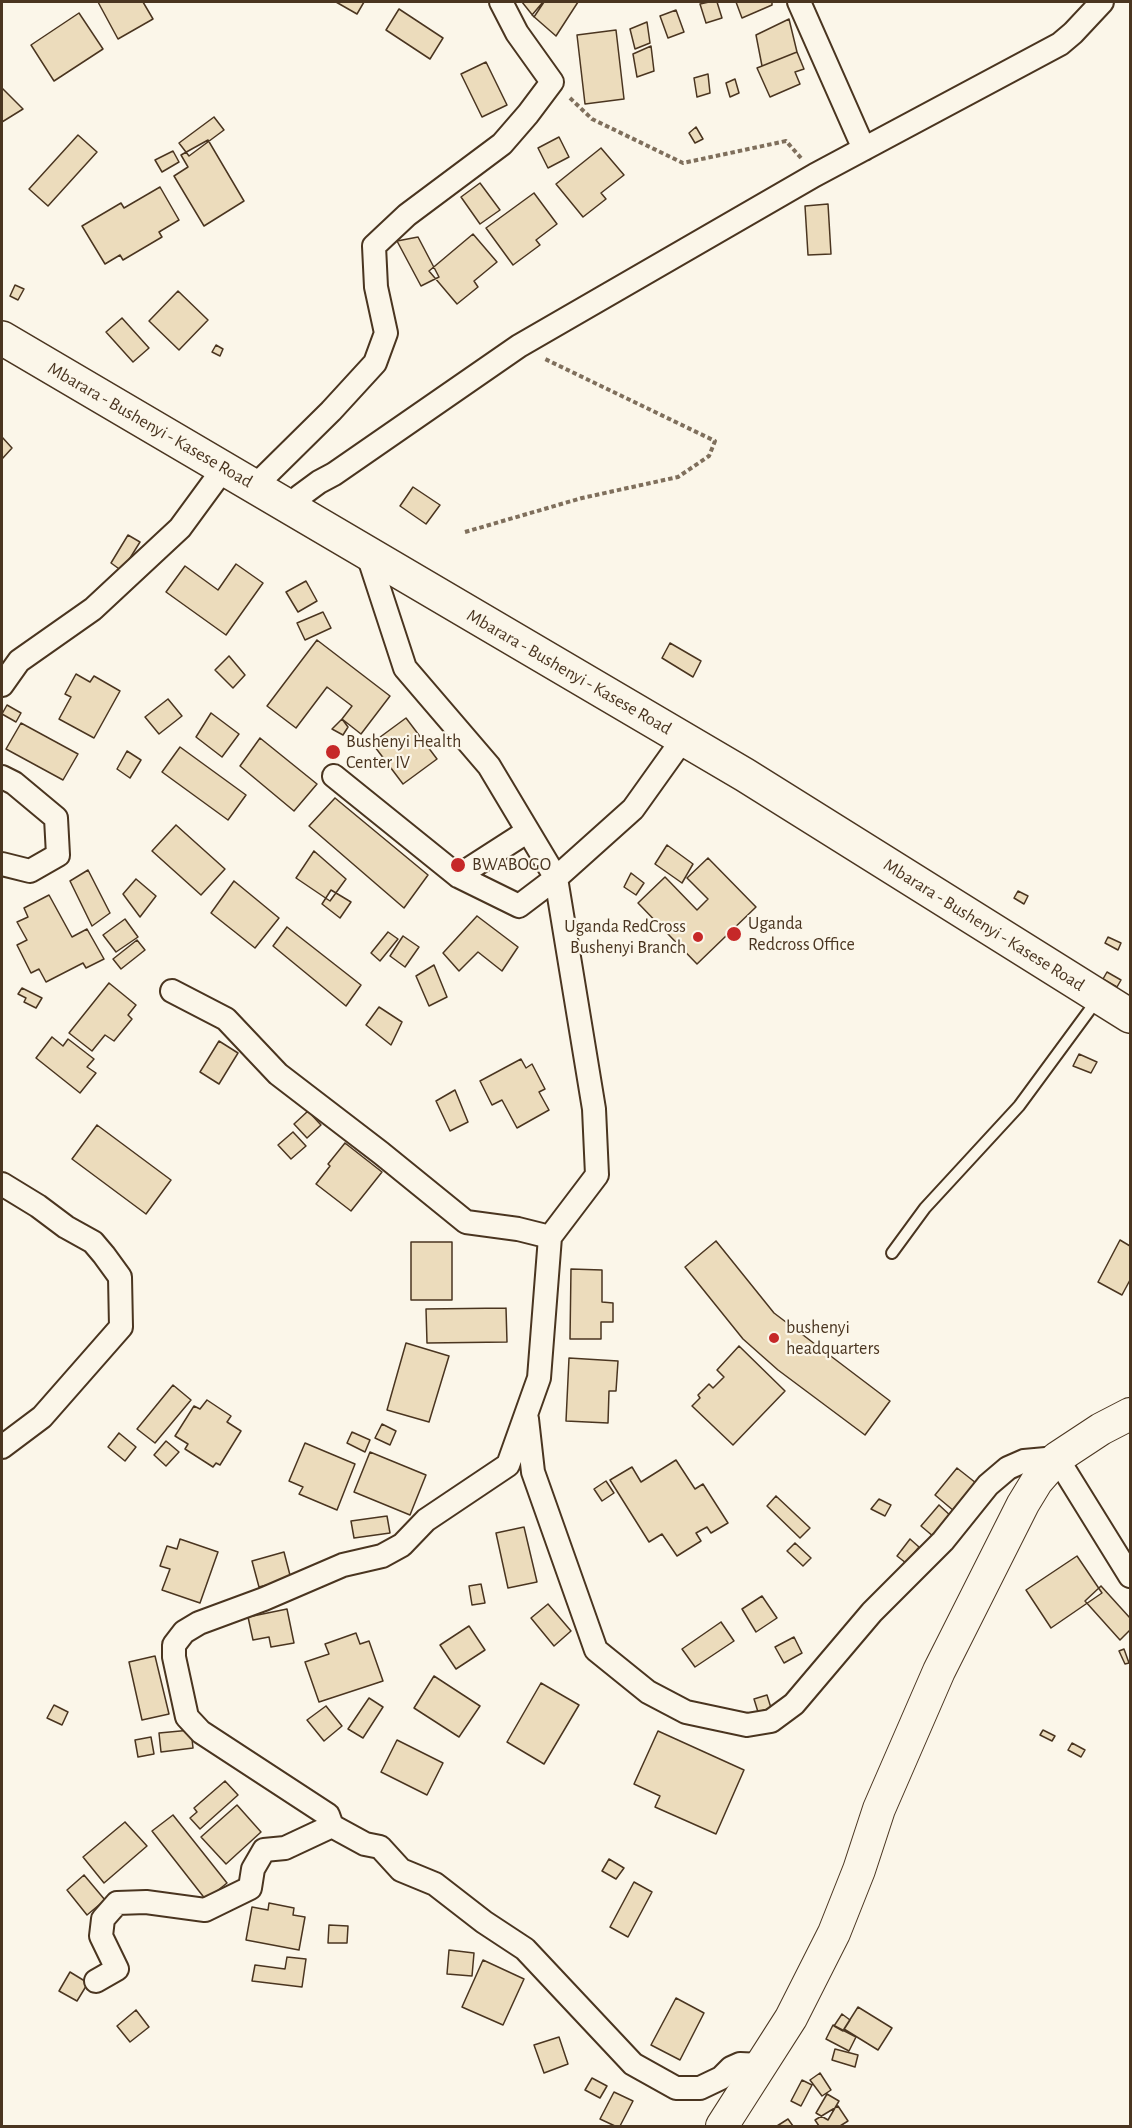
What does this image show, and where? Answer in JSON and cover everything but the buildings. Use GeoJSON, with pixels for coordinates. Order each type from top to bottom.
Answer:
{"type":"FeatureCollection","features":[{"type":"Feature","properties":{"kind":"main road","name":"Mbarara - Bushenyi - Kasese Road"},"geometry":{"type":"LineString","coordinates":[[2,338],[745,775],[1131,1016]]}},
{"type":"Feature","properties":{"kind":"main road"},"geometry":{"type":"LineString","coordinates":[[722,2127],[791,2018],[834,1933],[859,1870],[879,1809],[939,1671],[1023,1504],[1037,1481],[1057,1458],[1101,1429],[1131,1414]]}},
{"type":"Feature","properties":{"kind":"street"},"geometry":{"type":"LineString","coordinates":[[255,486],[331,411],[375,363],[386,333],[376,287],[374,246],[407,215],[502,144],[552,82],[516,33],[501,2]]}},
{"type":"Feature","properties":{"kind":"street"},"geometry":{"type":"LineString","coordinates":[[799,2],[864,149]]}},
{"type":"Feature","properties":{"kind":"street"},"geometry":{"type":"LineString","coordinates":[[290,507],[300,496],[319,482],[519,346],[815,175],[1060,44],[1102,2]]}},
{"type":"Feature","properties":{"kind":"street"},"geometry":{"type":"LineString","coordinates":[[2,685],[19,661],[93,609],[180,528],[224,468]]}},
{"type":"Feature","properties":{"kind":"street"},"geometry":{"type":"LineString","coordinates":[[368,555],[405,668],[489,766],[556,878],[594,1109],[597,1175],[550,1237],[539,1378],[508,1465],[426,1520],[402,1545],[382,1556],[343,1565],[264,1599],[199,1623],[184,1632],[174,1645],[174,1657],[187,1717],[201,1732],[328,1815],[332,1826],[365,1844],[380,1847],[401,1870],[435,1884],[484,1922],[525,1949],[633,2064],[676,2088],[699,2088],[721,2078],[731,2068],[740,2064],[762,2065]]}},
{"type":"Feature","properties":{"kind":"street"},"geometry":{"type":"LineString","coordinates":[[334,776],[458,876],[519,906],[556,878],[633,809],[683,739]]}},
{"type":"Feature","properties":{"kind":"street"},"geometry":{"type":"LineString","coordinates":[[2,777],[14,783],[56,818],[58,855],[30,871],[2,864]]}},
{"type":"Feature","properties":{"kind":"street"},"geometry":{"type":"LineString","coordinates":[[458,876],[528,831]]}},
{"type":"Feature","properties":{"kind":"street"},"geometry":{"type":"LineString","coordinates":[[171,991],[226,1018],[278,1074],[466,1222],[518,1229],[550,1237]]}},
{"type":"Feature","properties":{"kind":"street"},"geometry":{"type":"LineString","coordinates":[[2,1184],[39,1206],[66,1227],[93,1242],[120,1277],[121,1317],[121,1327],[42,1417],[2,1447]]}},
{"type":"Feature","properties":{"kind":"street"},"geometry":{"type":"LineString","coordinates":[[526,1414],[533,1472],[596,1650],[648,1692],[686,1712],[747,1725],[771,1721],[794,1704],[872,1612],[943,1541],[988,1485],[1008,1468],[1024,1461],[1057,1458],[1131,1576]]}},
{"type":"Feature","properties":{"kind":"street"},"geometry":{"type":"LineString","coordinates":[[96,1981],[117,1970],[101,1936],[103,1919],[117,1903],[146,1902],[205,1910],[250,1888],[253,1869],[264,1850],[285,1848],[332,1826]]}},
{"type":"Feature","properties":{"kind":"lane"},"geometry":{"type":"LineString","coordinates":[[892,1253],[925,1208],[1019,1106],[1099,998]]}},
{"type":"Feature","properties":{"kind":"path"},"geometry":{"type":"LineString","coordinates":[[552,82],[592,119],[683,163],[786,141],[815,175]]}},
{"type":"Feature","properties":{"kind":"path"},"geometry":{"type":"LineString","coordinates":[[465,532],[582,498],[678,477],[709,456],[715,441],[519,346]]}},
{"type":"Feature","properties":{"kind":"place","name":"Bushenyi Health Center IV"},"geometry":{"type":"Point","coordinates":[333,752]}},
{"type":"Feature","properties":{"kind":"place","name":"BWABOGO"},"geometry":{"type":"Point","coordinates":[458,865]}},
{"type":"Feature","properties":{"kind":"place","name":"Uganda Redcross Office"},"geometry":{"type":"Point","coordinates":[734,934]}},
{"type":"Feature","properties":{"kind":"place","name":"Uganda RedCross Bushenyi Branch"},"geometry":{"type":"Point","coordinates":[698,937]}},
{"type":"Feature","properties":{"kind":"place","name":"bushenyi headquarters"},"geometry":{"type":"Point","coordinates":[774,1338]}}]}
